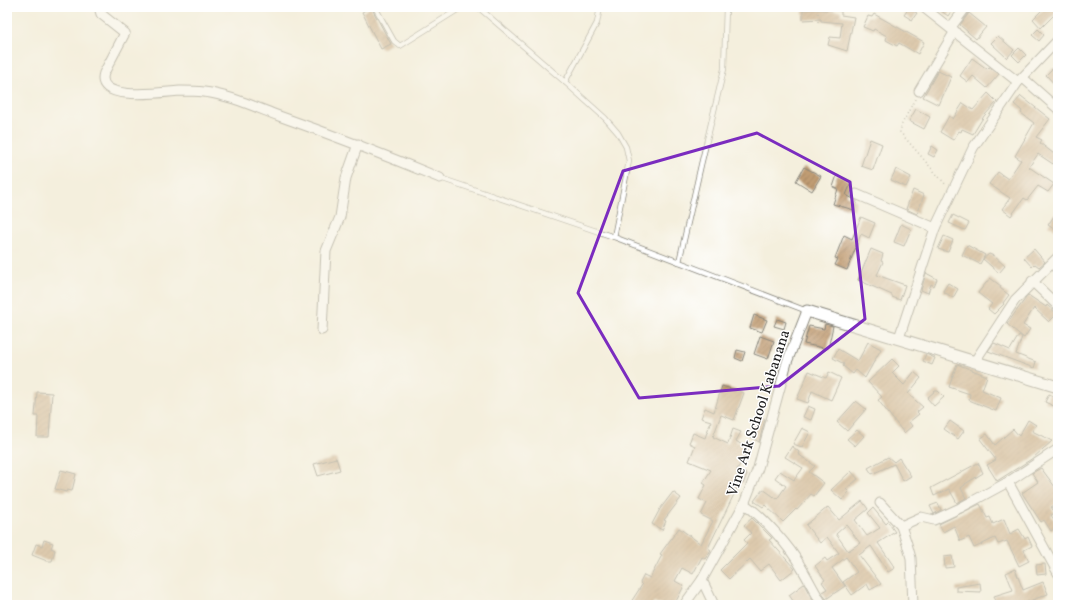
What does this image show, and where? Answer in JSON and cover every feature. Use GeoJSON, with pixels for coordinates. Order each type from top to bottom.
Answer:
{"type":"FeatureCollection","features":[{"type":"Feature","properties":{"kind":"street"},"geometry":{"type":"LineString","coordinates":[[99,7],[101,14],[125,33],[102,78],[103,84],[107,88],[139,94],[193,91],[220,95],[358,144],[440,178]]}},
{"type":"Feature","properties":{"kind":"street"},"geometry":{"type":"LineString","coordinates":[[923,7],[1058,109]]}},
{"type":"Feature","properties":{"kind":"street"},"geometry":{"type":"LineString","coordinates":[[920,91],[966,7]]}},
{"type":"Feature","properties":{"kind":"street"},"geometry":{"type":"LineString","coordinates":[[899,338],[935,228],[972,148],[1021,80],[1058,40]]}},
{"type":"Feature","properties":{"kind":"street"},"geometry":{"type":"LineString","coordinates":[[322,330],[326,251],[340,217],[346,178],[358,144]]}},
{"type":"Feature","properties":{"kind":"street"},"geometry":{"type":"LineString","coordinates":[[856,194],[935,228]]}},
{"type":"Feature","properties":{"kind":"street"},"geometry":{"type":"LineString","coordinates":[[975,361],[1015,300],[1032,281],[1058,257]]}},
{"type":"Feature","properties":{"kind":"street"},"geometry":{"type":"LineString","coordinates":[[1032,281],[1058,306]]}},
{"type":"Feature","properties":{"kind":"street"},"geometry":{"type":"LineString","coordinates":[[807,311],[1058,387]]}},
{"type":"Feature","properties":{"kind":"street","name":"Vine Ark School Kabanana"},"geometry":{"type":"LineString","coordinates":[[684,605],[702,580],[744,504],[758,468],[787,362],[807,311]]}},
{"type":"Feature","properties":{"kind":"street"},"geometry":{"type":"LineString","coordinates":[[901,526],[921,518],[934,520],[1008,482],[1058,449]]}},
{"type":"Feature","properties":{"kind":"street"},"geometry":{"type":"LineString","coordinates":[[1008,482],[1058,572]]}},
{"type":"Feature","properties":{"kind":"street"},"geometry":{"type":"LineString","coordinates":[[880,503],[901,526],[911,558],[913,605]]}},
{"type":"Feature","properties":{"kind":"street"},"geometry":{"type":"LineString","coordinates":[[744,504],[755,510],[764,519],[801,566],[823,605]]}},
{"type":"Feature","properties":{"kind":"street"},"geometry":{"type":"LineString","coordinates":[[702,580],[714,605]]}},
{"type":"Feature","properties":{"kind":"lane"},"geometry":{"type":"LineString","coordinates":[[375,7],[394,41],[400,46],[462,7]]}},
{"type":"Feature","properties":{"kind":"lane"},"geometry":{"type":"LineString","coordinates":[[478,7],[565,82],[605,118],[618,132],[626,147],[629,161],[614,237]]}},
{"type":"Feature","properties":{"kind":"lane"},"geometry":{"type":"LineString","coordinates":[[565,82],[597,23],[600,7]]}},
{"type":"Feature","properties":{"kind":"lane"},"geometry":{"type":"LineString","coordinates":[[679,262],[724,69],[726,7]]}},
{"type":"Feature","properties":{"kind":"lane"},"geometry":{"type":"LineString","coordinates":[[440,178],[614,237],[807,311]]}},
{"type":"Feature","properties":{"kind":"path"},"geometry":{"type":"LineString","coordinates":[[818,7],[818,22]]}},
{"type":"Feature","properties":{"kind":"path"},"geometry":{"type":"LineString","coordinates":[[920,91],[902,124],[900,132],[952,191]]}},
{"type":"Feature","properties":{"kind":"highlighted area"},"geometry":{"type":"Polygon","coordinates":[[[757,133],[850,182],[865,319],[779,386],[639,398],[578,293],[623,171],[757,133]]]}},
{"type":"Feature","properties":{"kind":"building"},"geometry":{"type":"Polygon","coordinates":[[[371,7],[391,44],[381,49],[362,12],[371,7]]]}},
{"type":"Feature","properties":{"kind":"building"},"geometry":{"type":"Polygon","coordinates":[[[936,7],[954,7],[948,16],[936,7]]]}},
{"type":"Feature","properties":{"kind":"building"},"geometry":{"type":"Polygon","coordinates":[[[1045,7],[1058,7],[1058,11],[1041,28],[1033,19],[1045,7]]]}},
{"type":"Feature","properties":{"kind":"building"},"geometry":{"type":"Polygon","coordinates":[[[909,8],[917,13],[912,20],[904,15],[909,8]]]}},
{"type":"Feature","properties":{"kind":"building"},"geometry":{"type":"Polygon","coordinates":[[[814,9],[841,11],[841,15],[854,17],[847,51],[828,45],[830,37],[840,38],[842,23],[821,21],[821,19],[803,20],[803,10],[814,9]]]}},
{"type":"Feature","properties":{"kind":"building"},"geometry":{"type":"Polygon","coordinates":[[[969,13],[986,27],[976,39],[960,25],[969,13]]]}},
{"type":"Feature","properties":{"kind":"building"},"geometry":{"type":"Polygon","coordinates":[[[874,14],[924,42],[918,54],[899,43],[897,46],[886,40],[887,36],[874,29],[873,31],[863,27],[868,16],[872,17],[874,14]]]}},
{"type":"Feature","properties":{"kind":"building"},"geometry":{"type":"Polygon","coordinates":[[[1038,29],[1044,35],[1039,41],[1032,35],[1038,29]]]}},
{"type":"Feature","properties":{"kind":"building"},"geometry":{"type":"Polygon","coordinates":[[[998,36],[1014,50],[1007,58],[991,43],[998,36]]]}},
{"type":"Feature","properties":{"kind":"building"},"geometry":{"type":"Polygon","coordinates":[[[1019,48],[1026,55],[1019,62],[1012,55],[1019,48]]]}},
{"type":"Feature","properties":{"kind":"building"},"geometry":{"type":"Polygon","coordinates":[[[972,58],[987,69],[989,67],[999,74],[987,88],[973,76],[968,82],[960,76],[972,58]]]}},
{"type":"Feature","properties":{"kind":"building"},"geometry":{"type":"Polygon","coordinates":[[[1053,68],[1058,72],[1058,88],[1046,75],[1053,68]]]}},
{"type":"Feature","properties":{"kind":"building"},"geometry":{"type":"Polygon","coordinates":[[[938,71],[951,77],[939,105],[923,97],[938,71]]]}},
{"type":"Feature","properties":{"kind":"building"},"geometry":{"type":"Polygon","coordinates":[[[988,93],[997,102],[984,116],[973,134],[962,129],[953,140],[940,132],[949,116],[953,119],[963,103],[973,110],[988,93]]]}},
{"type":"Feature","properties":{"kind":"building"},"geometry":{"type":"Polygon","coordinates":[[[1021,96],[1050,119],[1036,137],[1042,140],[1040,143],[1058,157],[1053,164],[1038,154],[1029,167],[1054,184],[1048,192],[1038,186],[1027,200],[1024,198],[1011,216],[1002,209],[1010,198],[989,184],[998,172],[1008,179],[1021,160],[1015,156],[1034,123],[1021,113],[1022,111],[1014,104],[1021,96]]]}},
{"type":"Feature","properties":{"kind":"building"},"geometry":{"type":"Polygon","coordinates":[[[916,109],[930,117],[924,129],[909,121],[916,109]]]}},
{"type":"Feature","properties":{"kind":"building"},"geometry":{"type":"Polygon","coordinates":[[[870,139],[882,144],[873,170],[861,166],[870,139]]]}},
{"type":"Feature","properties":{"kind":"building"},"geometry":{"type":"Polygon","coordinates":[[[932,146],[938,150],[934,157],[928,154],[932,146]]]}},
{"type":"Feature","properties":{"kind":"building"},"geometry":{"type":"Polygon","coordinates":[[[804,167],[821,176],[812,191],[796,181],[804,167]]]}},
{"type":"Feature","properties":{"kind":"building"},"geometry":{"type":"Polygon","coordinates":[[[896,169],[911,177],[906,187],[891,180],[896,169]]]}},
{"type":"Feature","properties":{"kind":"building"},"geometry":{"type":"Polygon","coordinates":[[[837,175],[852,181],[846,195],[857,201],[854,210],[833,204],[838,189],[833,187],[837,175]]]}},
{"type":"Feature","properties":{"kind":"building"},"geometry":{"type":"Polygon","coordinates":[[[913,190],[924,195],[917,214],[906,209],[913,190]]]}},
{"type":"Feature","properties":{"kind":"building"},"geometry":{"type":"Polygon","coordinates":[[[1058,210],[1058,232],[1048,225],[1058,210]]]}},
{"type":"Feature","properties":{"kind":"building"},"geometry":{"type":"Polygon","coordinates":[[[953,215],[969,223],[965,230],[949,223],[953,215]]]}},
{"type":"Feature","properties":{"kind":"building"},"geometry":{"type":"Polygon","coordinates":[[[861,217],[875,223],[869,238],[861,234],[847,270],[835,265],[838,259],[835,258],[844,235],[852,239],[861,217]]]}},
{"type":"Feature","properties":{"kind":"building"},"geometry":{"type":"Polygon","coordinates":[[[901,224],[911,229],[904,246],[894,242],[901,224]]]}},
{"type":"Feature","properties":{"kind":"building"},"geometry":{"type":"Polygon","coordinates":[[[944,236],[953,240],[948,252],[938,249],[944,236]]]}},
{"type":"Feature","properties":{"kind":"building"},"geometry":{"type":"Polygon","coordinates":[[[967,245],[985,255],[980,264],[962,255],[967,245]]]}},
{"type":"Feature","properties":{"kind":"building"},"geometry":{"type":"Polygon","coordinates":[[[871,249],[883,254],[881,261],[883,262],[877,275],[905,285],[900,300],[858,280],[871,249]]]}},
{"type":"Feature","properties":{"kind":"building"},"geometry":{"type":"Polygon","coordinates":[[[1034,249],[1045,262],[1039,267],[1035,264],[1032,267],[1024,258],[1034,249]]]}},
{"type":"Feature","properties":{"kind":"building"},"geometry":{"type":"Polygon","coordinates":[[[989,254],[994,256],[1005,266],[999,273],[983,259],[989,254]]]}},
{"type":"Feature","properties":{"kind":"building"},"geometry":{"type":"Polygon","coordinates":[[[926,273],[937,279],[934,286],[931,284],[928,293],[921,290],[926,273]]]}},
{"type":"Feature","properties":{"kind":"building"},"geometry":{"type":"Polygon","coordinates":[[[990,278],[1001,286],[1000,288],[1009,295],[1003,303],[1004,304],[994,314],[988,309],[992,304],[978,293],[990,278]]]}},
{"type":"Feature","properties":{"kind":"building"},"geometry":{"type":"Polygon","coordinates":[[[948,283],[958,289],[953,298],[943,291],[948,283]]]}},
{"type":"Feature","properties":{"kind":"building"},"geometry":{"type":"Polygon","coordinates":[[[1028,295],[1046,307],[1047,305],[1057,314],[1049,322],[1034,308],[1023,325],[1030,329],[1024,338],[1007,324],[1028,295]]]}},
{"type":"Feature","properties":{"kind":"building"},"geometry":{"type":"Polygon","coordinates":[[[754,315],[767,320],[762,332],[750,328],[754,315]]]}},
{"type":"Feature","properties":{"kind":"building"},"geometry":{"type":"Polygon","coordinates":[[[777,319],[786,322],[784,329],[774,326],[777,319]]]}},
{"type":"Feature","properties":{"kind":"building"},"geometry":{"type":"Polygon","coordinates":[[[825,324],[833,326],[828,349],[804,344],[809,326],[824,329],[825,324]]]}},
{"type":"Feature","properties":{"kind":"building"},"geometry":{"type":"Polygon","coordinates":[[[1019,335],[1022,337],[1016,354],[1036,362],[1034,368],[988,351],[994,343],[1010,350],[1019,335]]]}},
{"type":"Feature","properties":{"kind":"building"},"geometry":{"type":"Polygon","coordinates":[[[760,336],[774,341],[768,359],[754,354],[760,336]]]}},
{"type":"Feature","properties":{"kind":"building"},"geometry":{"type":"Polygon","coordinates":[[[868,342],[881,349],[865,378],[856,370],[853,374],[843,366],[844,364],[833,358],[838,349],[858,361],[868,342]]]}},
{"type":"Feature","properties":{"kind":"building"},"geometry":{"type":"Polygon","coordinates":[[[737,350],[745,352],[742,361],[735,358],[737,350]]]}},
{"type":"Feature","properties":{"kind":"building"},"geometry":{"type":"Polygon","coordinates":[[[926,354],[935,358],[932,365],[923,361],[926,354]]]}},
{"type":"Feature","properties":{"kind":"building"},"geometry":{"type":"Polygon","coordinates":[[[892,359],[899,366],[892,373],[904,385],[914,372],[921,378],[908,394],[923,407],[917,412],[919,414],[909,422],[912,426],[904,433],[878,400],[882,397],[868,382],[892,359]]]}},
{"type":"Feature","properties":{"kind":"building"},"geometry":{"type":"Polygon","coordinates":[[[957,364],[987,376],[982,390],[1001,398],[996,411],[969,400],[970,394],[949,387],[957,364]]]}},
{"type":"Feature","properties":{"kind":"building"},"geometry":{"type":"Polygon","coordinates":[[[809,371],[826,378],[829,372],[841,378],[831,400],[812,391],[808,403],[797,399],[809,371]]]}},
{"type":"Feature","properties":{"kind":"building"},"geometry":{"type":"Polygon","coordinates":[[[722,386],[744,393],[734,420],[721,415],[713,437],[728,444],[733,429],[741,432],[736,441],[748,449],[737,470],[747,474],[743,484],[740,482],[708,548],[711,550],[705,559],[702,557],[693,574],[682,568],[675,581],[684,586],[674,605],[660,605],[654,602],[652,605],[629,605],[642,585],[640,583],[644,575],[650,578],[662,555],[660,554],[679,528],[701,544],[713,521],[701,515],[707,503],[699,499],[706,485],[703,483],[711,470],[689,461],[695,446],[689,443],[693,433],[705,438],[711,421],[701,418],[705,408],[714,412],[722,386]]]}},
{"type":"Feature","properties":{"kind":"building"},"geometry":{"type":"Polygon","coordinates":[[[935,391],[938,391],[944,397],[934,406],[927,398],[935,391]]]}},
{"type":"Feature","properties":{"kind":"building"},"geometry":{"type":"Polygon","coordinates":[[[37,392],[52,393],[49,437],[37,437],[38,416],[35,416],[37,392]]]}},
{"type":"Feature","properties":{"kind":"building"},"geometry":{"type":"Polygon","coordinates":[[[1049,394],[1058,398],[1058,408],[1045,402],[1049,394]]]}},
{"type":"Feature","properties":{"kind":"building"},"geometry":{"type":"Polygon","coordinates":[[[856,401],[866,409],[847,431],[837,422],[856,401]]]}},
{"type":"Feature","properties":{"kind":"building"},"geometry":{"type":"Polygon","coordinates":[[[808,406],[815,409],[811,420],[803,417],[808,406]]]}},
{"type":"Feature","properties":{"kind":"building"},"geometry":{"type":"Polygon","coordinates":[[[756,416],[765,419],[759,442],[749,436],[756,416]]]}},
{"type":"Feature","properties":{"kind":"building"},"geometry":{"type":"Polygon","coordinates":[[[1028,420],[1036,425],[1032,431],[1052,441],[1033,458],[997,481],[987,465],[996,460],[980,439],[987,434],[995,445],[1013,429],[1019,436],[1028,420]]]}},
{"type":"Feature","properties":{"kind":"building"},"geometry":{"type":"Polygon","coordinates":[[[950,421],[964,431],[958,439],[944,429],[950,421]]]}},
{"type":"Feature","properties":{"kind":"building"},"geometry":{"type":"Polygon","coordinates":[[[802,428],[810,432],[802,447],[793,444],[802,428]]]}},
{"type":"Feature","properties":{"kind":"building"},"geometry":{"type":"Polygon","coordinates":[[[857,430],[864,436],[855,446],[847,439],[857,430]]]}},
{"type":"Feature","properties":{"kind":"building"},"geometry":{"type":"Polygon","coordinates":[[[792,446],[799,452],[798,454],[815,466],[809,472],[824,483],[814,496],[811,494],[797,510],[796,509],[783,522],[765,505],[763,507],[754,501],[763,489],[777,499],[786,486],[775,478],[780,471],[794,480],[803,468],[785,457],[792,446]]]}},
{"type":"Feature","properties":{"kind":"building"},"geometry":{"type":"Polygon","coordinates":[[[888,457],[894,462],[899,458],[911,476],[903,481],[894,464],[872,474],[868,468],[888,457]]]}},
{"type":"Feature","properties":{"kind":"building"},"geometry":{"type":"Polygon","coordinates":[[[336,458],[340,470],[318,476],[314,464],[336,458]]]}},
{"type":"Feature","properties":{"kind":"building"},"geometry":{"type":"Polygon","coordinates":[[[978,463],[983,473],[961,488],[966,498],[957,503],[949,489],[934,496],[931,488],[978,463]]]}},
{"type":"Feature","properties":{"kind":"building"},"geometry":{"type":"Polygon","coordinates":[[[1041,468],[1058,491],[1058,503],[1051,507],[1055,513],[1051,515],[1058,526],[1051,531],[1044,520],[1041,522],[1022,493],[1038,482],[1032,473],[1041,468]]]}},
{"type":"Feature","properties":{"kind":"building"},"geometry":{"type":"Polygon","coordinates":[[[61,470],[76,474],[72,491],[67,490],[66,492],[55,489],[61,470]]]}},
{"type":"Feature","properties":{"kind":"building"},"geometry":{"type":"Polygon","coordinates":[[[851,471],[858,479],[846,489],[849,492],[842,500],[831,490],[851,471]]]}},
{"type":"Feature","properties":{"kind":"building"},"geometry":{"type":"Polygon","coordinates":[[[673,492],[681,498],[664,520],[666,521],[662,530],[652,524],[660,509],[673,492]]]}},
{"type":"Feature","properties":{"kind":"building"},"geometry":{"type":"Polygon","coordinates":[[[862,501],[868,509],[855,520],[867,536],[880,528],[868,513],[873,508],[886,524],[888,522],[895,532],[878,543],[895,568],[888,572],[871,546],[859,555],[881,584],[870,590],[867,584],[852,595],[843,582],[857,572],[846,557],[832,568],[845,586],[826,599],[822,592],[827,589],[822,582],[825,580],[815,566],[825,558],[827,561],[839,553],[827,537],[820,543],[806,525],[828,507],[839,520],[862,501]],[[846,525],[836,534],[848,551],[860,543],[846,525]]]}},
{"type":"Feature","properties":{"kind":"building"},"geometry":{"type":"Polygon","coordinates":[[[938,503],[941,510],[934,514],[930,506],[938,503]]]}},
{"type":"Feature","properties":{"kind":"building"},"geometry":{"type":"Polygon","coordinates":[[[980,504],[987,518],[990,517],[993,524],[1004,519],[1010,534],[1019,529],[1025,539],[1028,537],[1032,546],[1024,550],[1029,561],[1019,566],[1007,541],[998,544],[995,538],[974,548],[969,537],[960,541],[954,526],[943,532],[939,524],[980,504]]]}},
{"type":"Feature","properties":{"kind":"building"},"geometry":{"type":"Polygon","coordinates":[[[752,518],[772,538],[769,540],[795,569],[781,580],[769,564],[760,571],[750,559],[729,579],[720,570],[747,543],[744,540],[751,533],[744,525],[752,518]]]}},
{"type":"Feature","properties":{"kind":"building"},"geometry":{"type":"Polygon","coordinates":[[[44,540],[53,543],[51,548],[55,550],[52,561],[47,561],[32,555],[36,544],[42,546],[44,540]]]}},
{"type":"Feature","properties":{"kind":"building"},"geometry":{"type":"Polygon","coordinates":[[[952,556],[954,567],[945,568],[944,557],[952,556]]]}},
{"type":"Feature","properties":{"kind":"building"},"geometry":{"type":"Polygon","coordinates":[[[1045,564],[1046,574],[1037,575],[1036,565],[1045,564]]]}},
{"type":"Feature","properties":{"kind":"building"},"geometry":{"type":"Polygon","coordinates":[[[1015,569],[1023,590],[1043,582],[1048,594],[1027,602],[1028,605],[997,605],[994,596],[1013,590],[1006,573],[1015,569]]]}},
{"type":"Feature","properties":{"kind":"building"},"geometry":{"type":"Polygon","coordinates":[[[980,583],[981,592],[956,591],[956,587],[980,583]]]}},
{"type":"Feature","properties":{"kind":"building"},"geometry":{"type":"Polygon","coordinates":[[[804,584],[816,605],[796,605],[789,595],[804,584]]]}}]}
